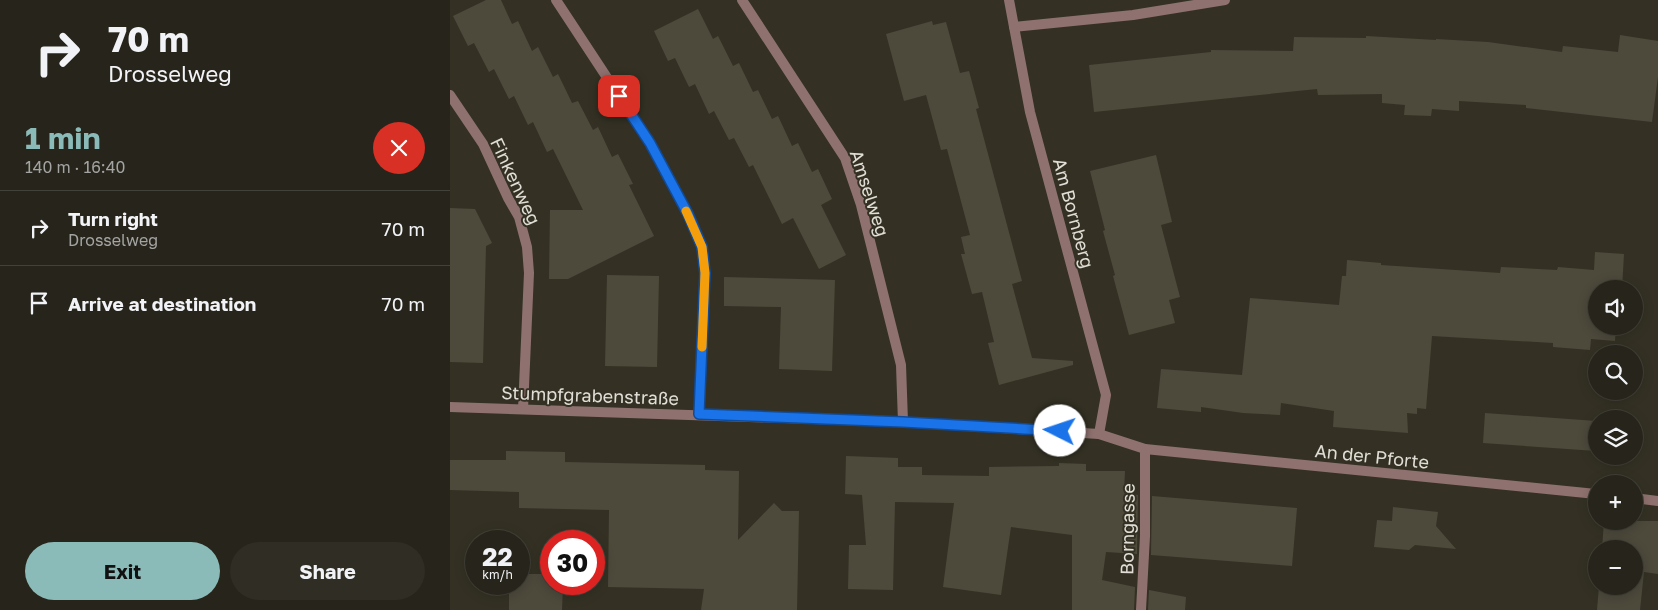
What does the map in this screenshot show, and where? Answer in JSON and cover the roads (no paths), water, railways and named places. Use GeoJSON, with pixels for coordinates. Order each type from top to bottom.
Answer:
{"type":"FeatureCollection","features":[{"type":"Feature","properties":{"kind":"street"},"geometry":{"type":"LineString","coordinates":[[556,0],[650,143],[688,214],[702,247],[705,273],[699,414]]}},
{"type":"Feature","properties":{"kind":"street","name":"Amselweg"},"geometry":{"type":"LineString","coordinates":[[742,0],[845,158],[861,205],[901,365],[903,422]]}},
{"type":"Feature","properties":{"kind":"street","name":"Am Bornberg"},"geometry":{"type":"LineString","coordinates":[[1008,0],[1030,112],[1106,395],[1099,434]]}},
{"type":"Feature","properties":{"kind":"street"},"geometry":{"type":"LineString","coordinates":[[1014,27],[1133,15],[1225,0]]}},
{"type":"Feature","properties":{"kind":"street","name":"Finkenweg"},"geometry":{"type":"LineString","coordinates":[[450,95],[483,144],[519,217],[527,247],[529,273],[523,409]]}},
{"type":"Feature","properties":{"kind":"street","name":"Stumpfgrabenstraße"},"geometry":{"type":"LineString","coordinates":[[450,407],[903,422],[1099,434],[1145,449]]}},
{"type":"Feature","properties":{"kind":"street","name":"An der Pforte"},"geometry":{"type":"LineString","coordinates":[[1145,449],[1588,493]]}},
{"type":"Feature","properties":{"kind":"street","name":"Borngasse"},"geometry":{"type":"LineString","coordinates":[[1141,610],[1145,536],[1145,449]]}},
{"type":"Feature","properties":{"kind":"street"},"geometry":{"type":"LineString","coordinates":[[1643,499],[1658,501]]}}]}
